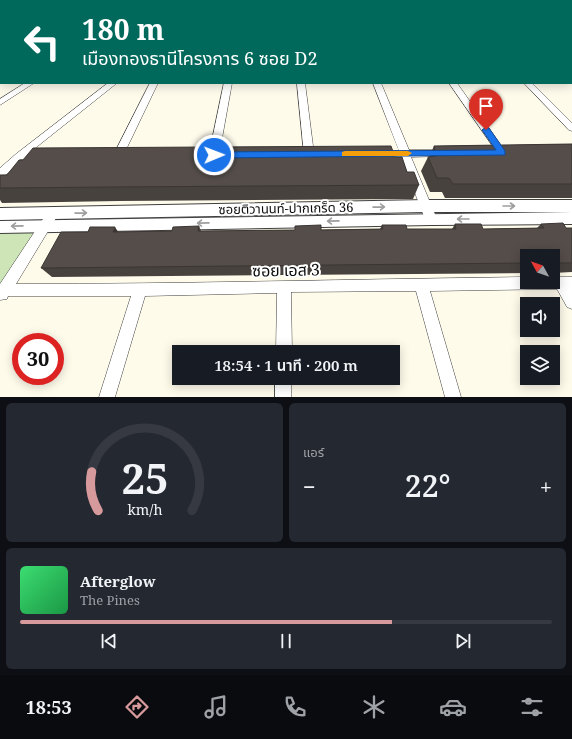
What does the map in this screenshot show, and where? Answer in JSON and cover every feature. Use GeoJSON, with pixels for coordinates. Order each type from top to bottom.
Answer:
{"type":"FeatureCollection","features":[{"type":"Feature","properties":{"kind":"street"},"geometry":{"type":"LineString","coordinates":[[0,103],[28,84]]}},
{"type":"Feature","properties":{"kind":"street"},"geometry":{"type":"LineString","coordinates":[[0,174],[19,156],[112,84]]}},
{"type":"Feature","properties":{"kind":"street"},"geometry":{"type":"LineString","coordinates":[[132,156],[114,156],[153,84]]}},
{"type":"Feature","properties":{"kind":"street"},"geometry":{"type":"LineString","coordinates":[[214,155],[228,84]]}},
{"type":"Feature","properties":{"kind":"street"},"geometry":{"type":"LineString","coordinates":[[301,84],[309,154]]}},
{"type":"Feature","properties":{"kind":"street"},"geometry":{"type":"LineString","coordinates":[[377,84],[429,212]]}},
{"type":"Feature","properties":{"kind":"street"},"geometry":{"type":"LineString","coordinates":[[454,84],[506,153],[487,153]]}},
{"type":"Feature","properties":{"kind":"street"},"geometry":{"type":"LineString","coordinates":[[529,84],[572,128]]}},
{"type":"Feature","properties":{"kind":"street"},"geometry":{"type":"LineString","coordinates":[[368,154],[458,153]]}},
{"type":"Feature","properties":{"kind":"street"},"geometry":{"type":"LineString","coordinates":[[19,156],[49,156]]}},
{"type":"Feature","properties":{"kind":"street","name":"ซอยติวานนท์-ปากเกร็ด 36"},"geometry":{"type":"LineString","coordinates":[[0,226],[44,226],[572,206]]}},
{"type":"Feature","properties":{"kind":"street","name":"ซอยติวานนท์-ปากเกร็ด 36"},"geometry":{"type":"LineString","coordinates":[[0,214],[429,212],[572,218]]}},
{"type":"Feature","properties":{"kind":"street"},"geometry":{"type":"LineString","coordinates":[[1,292],[53,213]]}},
{"type":"Feature","properties":{"kind":"street"},"geometry":{"type":"LineString","coordinates":[[566,283],[572,302]]}},
{"type":"Feature","properties":{"kind":"street","name":"ซอย เอส 3"},"geometry":{"type":"LineString","coordinates":[[1,292],[284,286],[566,283]]}},
{"type":"Feature","properties":{"kind":"street"},"geometry":{"type":"LineString","coordinates":[[421,285],[453,397]]}},
{"type":"Feature","properties":{"kind":"street"},"geometry":{"type":"LineString","coordinates":[[284,286],[284,345]]}},
{"type":"Feature","properties":{"kind":"street"},"geometry":{"type":"LineString","coordinates":[[107,397],[140,290]]}},
{"type":"Feature","properties":{"kind":"street"},"geometry":{"type":"LineString","coordinates":[[283,385],[283,397]]}},
{"type":"Feature","properties":{"kind":"green space"},"geometry":{"type":"Polygon","coordinates":[[[40,231],[0,290],[0,232],[40,231]]]}},
{"type":"Feature","properties":{"kind":"building"},"geometry":{"type":"Polygon","coordinates":[[[572,144],[572,184],[453,184],[449,178],[437,178],[428,157],[436,156],[434,146],[572,144]]]}},
{"type":"Feature","properties":{"kind":"building"},"geometry":{"type":"Polygon","coordinates":[[[391,146],[395,157],[402,157],[407,172],[414,172],[419,185],[0,188],[0,175],[7,175],[19,160],[23,160],[33,148],[391,146]]]}},
{"type":"Feature","properties":{"kind":"building"},"geometry":{"type":"Polygon","coordinates":[[[563,223],[566,228],[572,228],[572,263],[560,263],[560,249],[520,249],[520,263],[41,268],[61,232],[88,232],[90,227],[115,227],[113,232],[172,231],[173,227],[199,226],[198,231],[295,230],[295,226],[321,225],[321,230],[383,229],[382,225],[406,225],[407,229],[456,229],[455,224],[481,224],[483,229],[544,228],[541,224],[563,223]]]}},
{"type":"Feature","properties":{"kind":"slow traffic"},"geometry":{"type":"LineString","coordinates":[[345,154],[408,153]]}},
{"type":"Feature","properties":{"kind":"route"},"geometry":{"type":"LineString","coordinates":[[214,155],[502,153],[486,130]]}}]}
